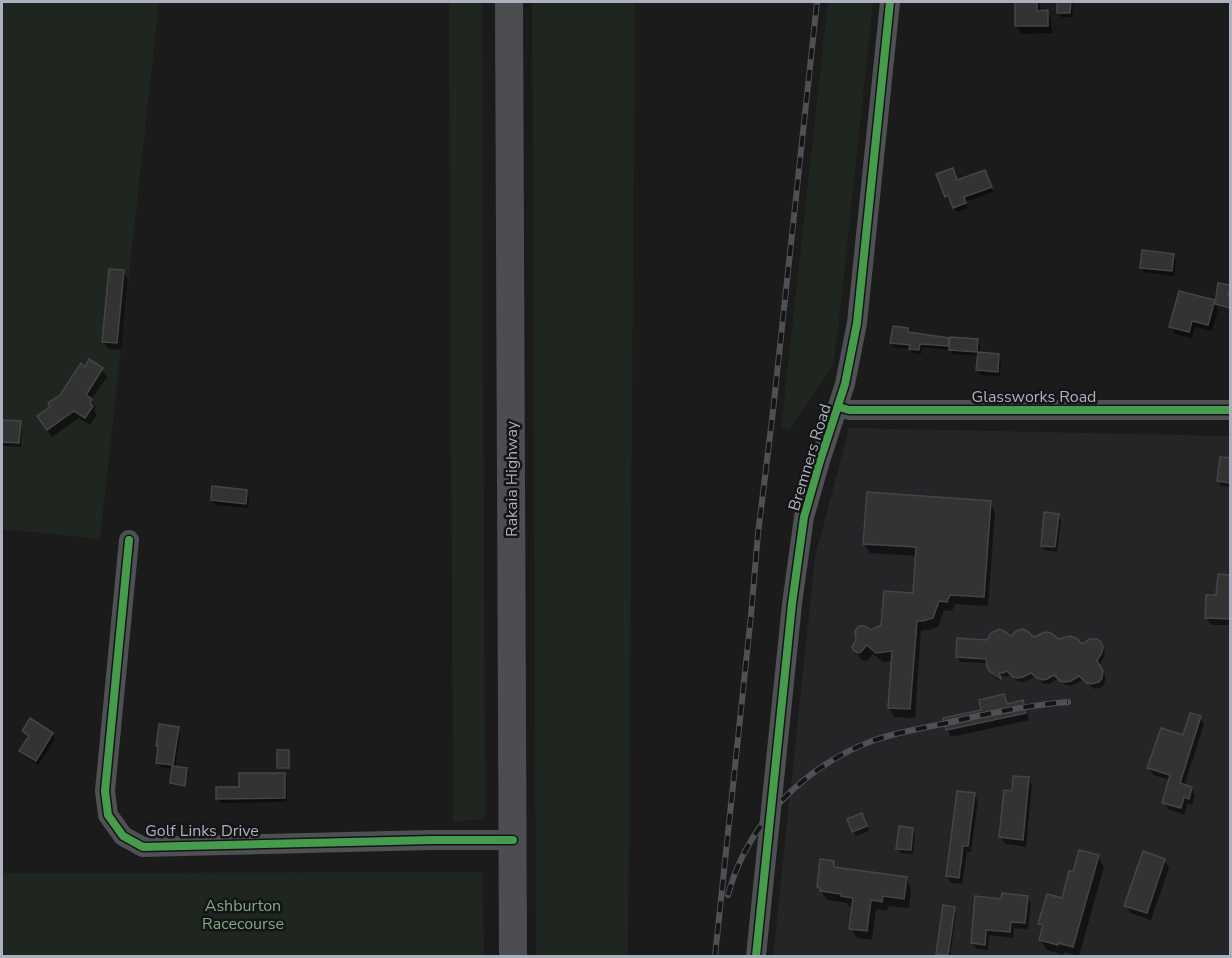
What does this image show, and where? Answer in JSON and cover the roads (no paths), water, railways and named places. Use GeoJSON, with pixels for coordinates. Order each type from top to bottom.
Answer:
{"type":"FeatureCollection","features":[{"type":"Feature","properties":{"kind":"highway","name":"Rakaia Highway"},"geometry":{"type":"LineString","coordinates":[[509,2],[513,957]]}},
{"type":"Feature","properties":{"kind":"street","name":"Bremners Road"},"geometry":{"type":"LineString","coordinates":[[756,957],[799,546],[814,480],[845,384],[857,323],[890,2]]}},
{"type":"Feature","properties":{"kind":"street","name":"Glassworks Road"},"geometry":{"type":"LineString","coordinates":[[839,407],[849,410],[1230,410]]}},
{"type":"Feature","properties":{"kind":"street","name":"Golf Links Drive"},"geometry":{"type":"LineString","coordinates":[[129,540],[105,791],[108,815],[123,836],[143,847],[513,840]]}},
{"type":"Feature","properties":{"kind":"railway"},"geometry":{"type":"LineString","coordinates":[[715,956],[758,534],[817,2]]}},
{"type":"Feature","properties":{"kind":"railway"},"geometry":{"type":"LineString","coordinates":[[728,895],[749,845],[781,801],[801,782],[847,752],[872,741],[901,733],[1009,710],[1068,702]]}},
{"type":"Feature","properties":{"kind":"park label","name":"Ashburton Racecourse"},"geometry":{"type":"Point","coordinates":[243,914]}}]}
